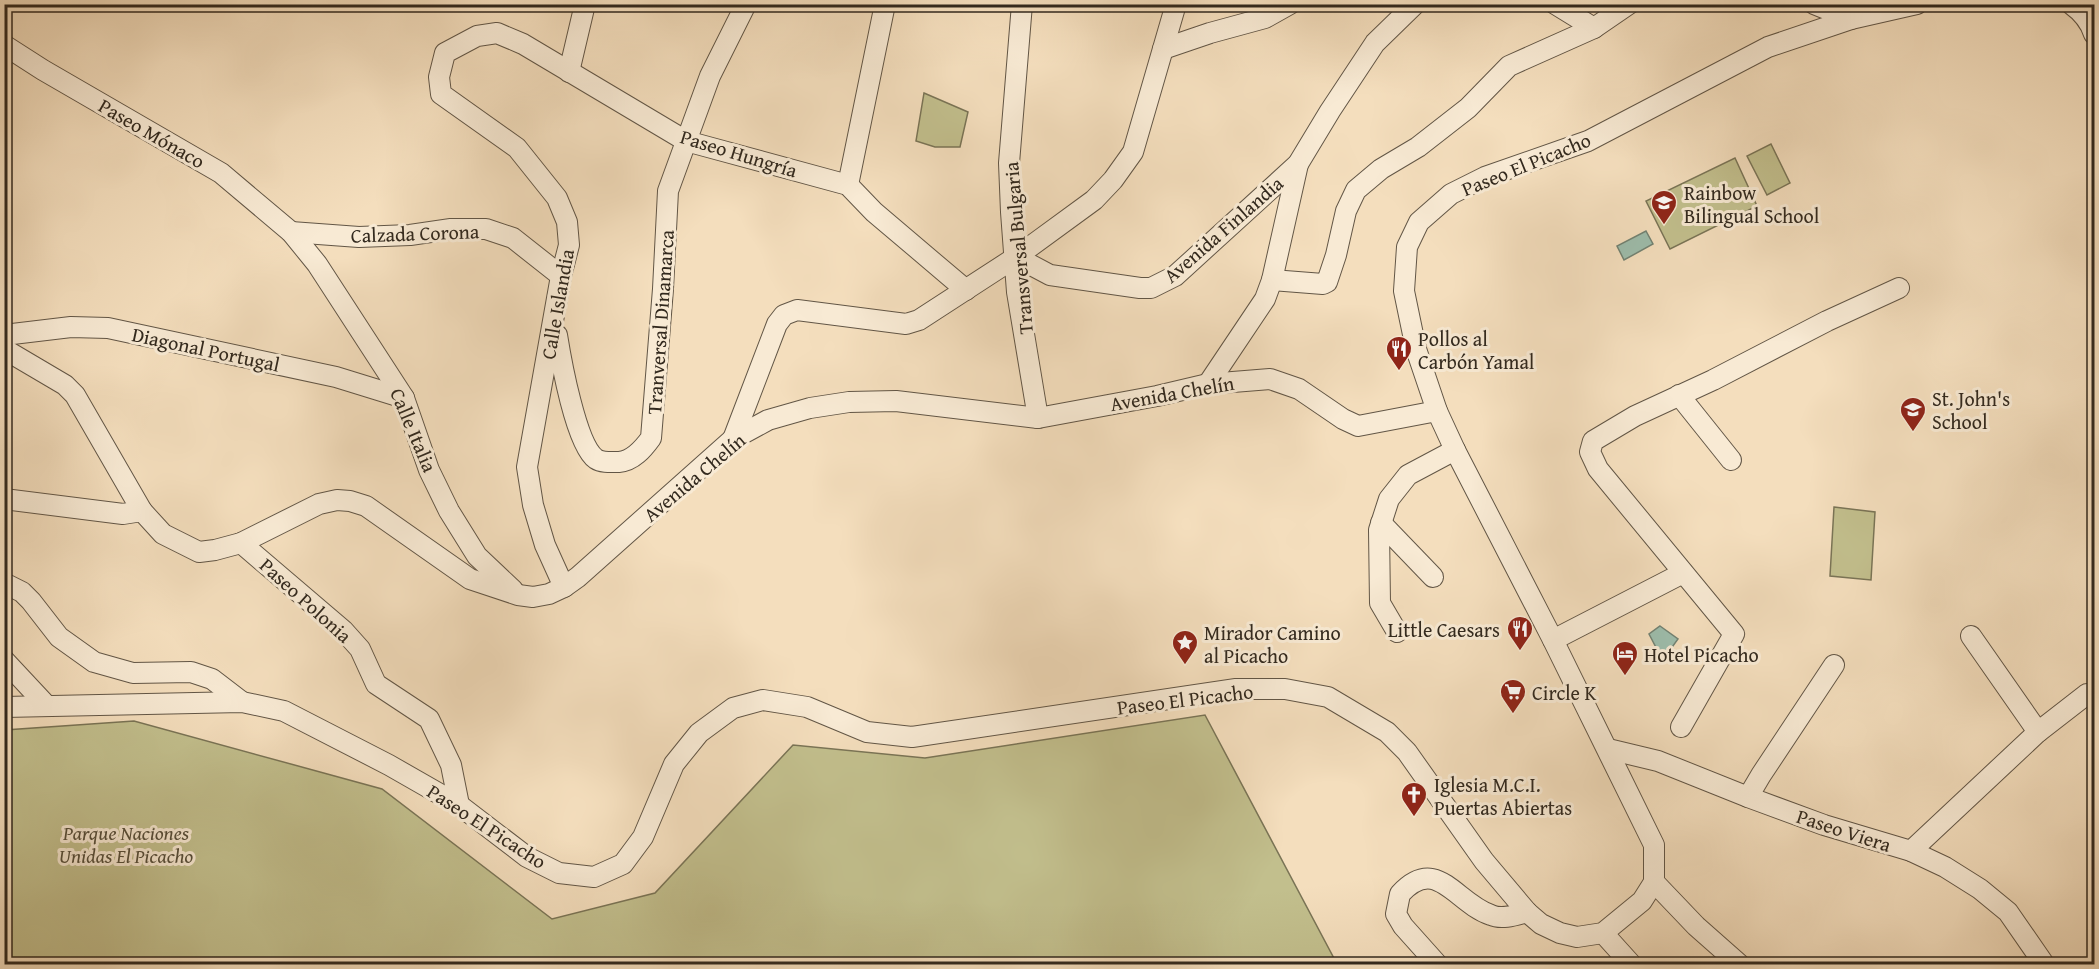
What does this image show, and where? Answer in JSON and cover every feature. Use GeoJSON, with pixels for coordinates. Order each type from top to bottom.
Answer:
{"type":"FeatureCollection","features":[{"type":"Feature","properties":{"kind":"street"},"geometry":{"type":"LineString","coordinates":[[568,72],[585,4]]}},
{"type":"Feature","properties":{"kind":"street","name":"Tranversal Dinamarca"},"geometry":{"type":"LineString","coordinates":[[554,315],[567,391],[585,443],[596,459],[608,463],[626,461],[642,450],[651,438],[668,191],[710,76],[746,4]]}},
{"type":"Feature","properties":{"kind":"street"},"geometry":{"type":"LineString","coordinates":[[885,4],[848,184],[882,219],[966,290]]}},
{"type":"Feature","properties":{"kind":"street","name":"Transversal Bulgaria"},"geometry":{"type":"LineString","coordinates":[[1022,4],[1009,163],[1017,292],[1038,418]]}},
{"type":"Feature","properties":{"kind":"street"},"geometry":{"type":"LineString","coordinates":[[734,439],[777,324],[784,315],[797,310],[906,324],[919,320],[1016,257],[1094,200],[1133,152],[1176,4]]}},
{"type":"Feature","properties":{"kind":"street"},"geometry":{"type":"LineString","coordinates":[[1163,49],[1265,18],[1290,4]]}},
{"type":"Feature","properties":{"kind":"street","name":"Avenida Finlandia"},"geometry":{"type":"LineString","coordinates":[[1016,257],[1050,275],[1140,288],[1151,288],[1175,276],[1298,164],[1375,44],[1415,4]]}},
{"type":"Feature","properties":{"kind":"street"},"geometry":{"type":"LineString","coordinates":[[1555,4],[1594,28]]}},
{"type":"Feature","properties":{"kind":"street"},"geometry":{"type":"LineString","coordinates":[[1272,280],[1323,285],[1327,282],[1346,211],[1356,190],[1381,169],[1418,147],[1468,108],[1509,66],[1594,28],[1629,4]]}},
{"type":"Feature","properties":{"kind":"street"},"geometry":{"type":"LineString","coordinates":[[1814,4],[1851,19]]}},
{"type":"Feature","properties":{"kind":"street","name":"Paseo El Picacho"},"geometry":{"type":"LineString","coordinates":[[1654,882],[1654,845],[1554,640],[1437,411],[1416,349],[1404,291],[1407,247],[1419,222],[1451,194],[1485,177],[1587,141],[1768,47],[1851,19],[1917,4]]}},
{"type":"Feature","properties":{"kind":"street"},"geometry":{"type":"LineString","coordinates":[[2071,4],[2080,10],[2091,25],[2094,34]]}},
{"type":"Feature","properties":{"kind":"street","name":"Paseo Hungría"},"geometry":{"type":"LineString","coordinates":[[497,33],[524,44],[687,141],[848,184]]}},
{"type":"Feature","properties":{"kind":"street","name":"Calle Islandia"},"geometry":{"type":"LineString","coordinates":[[497,33],[477,36],[446,53],[439,77],[441,94],[517,148],[557,198],[567,222],[569,245],[561,276],[527,467],[536,515],[545,545],[564,587]]}},
{"type":"Feature","properties":{"kind":"street","name":"Paseo Mónaco"},"geometry":{"type":"LineString","coordinates":[[4,45],[53,76],[221,173],[291,232]]}},
{"type":"Feature","properties":{"kind":"street"},"geometry":{"type":"LineString","coordinates":[[1208,384],[1262,306],[1272,280],[1298,164]]}},
{"type":"Feature","properties":{"kind":"street","name":"Calzada Corona"},"geometry":{"type":"LineString","coordinates":[[291,232],[359,237],[410,235],[451,229],[486,229],[513,238],[561,276]]}},
{"type":"Feature","properties":{"kind":"street","name":"Calle Italia"},"geometry":{"type":"LineString","coordinates":[[291,232],[317,264],[404,398],[429,470],[477,556],[518,595]]}},
{"type":"Feature","properties":{"kind":"street"},"geometry":{"type":"LineString","coordinates":[[1682,727],[1734,635],[1734,631],[1598,469],[1590,452],[1593,441],[1635,416],[1899,288]]}},
{"type":"Feature","properties":{"kind":"street","name":"Diagonal Portugal"},"geometry":{"type":"LineString","coordinates":[[4,335],[71,327],[108,328],[336,377],[404,398]]}},
{"type":"Feature","properties":{"kind":"street"},"geometry":{"type":"LineString","coordinates":[[4,349],[65,385],[75,394],[142,511],[123,514],[4,500]]}},
{"type":"Feature","properties":{"kind":"street","name":"Avenida Chelín"},"geometry":{"type":"LineString","coordinates":[[142,511],[163,534],[199,552],[240,543],[319,504],[337,500],[350,501],[366,506],[470,579],[518,595],[533,597],[549,594],[564,587],[602,558],[734,439],[768,420],[810,408],[849,402],[896,401],[1038,418],[1208,384],[1272,379],[1299,388],[1343,419],[1358,426],[1437,411]]}},
{"type":"Feature","properties":{"kind":"street"},"geometry":{"type":"LineString","coordinates":[[1679,395],[1731,460]]}},
{"type":"Feature","properties":{"kind":"street"},"geometry":{"type":"LineString","coordinates":[[1397,632],[1380,603],[1379,530],[1381,523],[1389,499],[1408,475],[1455,450]]}},
{"type":"Feature","properties":{"kind":"street"},"geometry":{"type":"LineString","coordinates":[[1381,523],[1433,577]]}},
{"type":"Feature","properties":{"kind":"street","name":"Paseo Polonia"},"geometry":{"type":"LineString","coordinates":[[240,543],[343,630],[360,649],[376,684],[429,719],[451,765],[459,806]]}},
{"type":"Feature","properties":{"kind":"street"},"geometry":{"type":"LineString","coordinates":[[1554,640],[1683,573]]}},
{"type":"Feature","properties":{"kind":"street"},"geometry":{"type":"LineString","coordinates":[[4,583],[22,592],[31,600],[59,637],[94,662],[133,673],[191,672],[212,679],[242,702]]}},
{"type":"Feature","properties":{"kind":"street"},"geometry":{"type":"LineString","coordinates":[[1971,636],[2038,732]]}},
{"type":"Feature","properties":{"kind":"street"},"geometry":{"type":"LineString","coordinates":[[4,660],[47,706]]}},
{"type":"Feature","properties":{"kind":"street"},"geometry":{"type":"LineString","coordinates":[[1748,797],[1834,665]]}},
{"type":"Feature","properties":{"kind":"street","name":"Paseo El Picacho"},"geometry":{"type":"LineString","coordinates":[[4,707],[242,702],[284,711],[389,765],[459,806],[527,857],[560,873],[594,877],[623,864],[643,837],[674,764],[699,733],[733,708],[762,700],[807,707],[867,732],[912,737],[1236,689],[1285,689],[1328,697],[1387,732],[1407,752],[1484,861],[1527,912],[1541,924],[1560,933],[1577,937],[1603,933]]}},
{"type":"Feature","properties":{"kind":"street"},"geometry":{"type":"LineString","coordinates":[[1911,851],[2038,732],[2087,694]]}},
{"type":"Feature","properties":{"kind":"street","name":"Paseo Viera"},"geometry":{"type":"LineString","coordinates":[[1608,749],[1658,761],[1824,825],[1911,851],[1946,867],[1980,889],[2008,912],[2044,964]]}},
{"type":"Feature","properties":{"kind":"street"},"geometry":{"type":"LineString","coordinates":[[1437,964],[1403,926],[1396,914],[1400,894],[1417,879],[1428,877],[1440,882],[1468,905],[1493,916],[1508,917],[1527,912]]}},
{"type":"Feature","properties":{"kind":"street"},"geometry":{"type":"LineString","coordinates":[[1631,964],[1603,933],[1642,901],[1654,882],[1696,926],[1739,964]]}},
{"type":"Feature","properties":{"kind":"green space"},"geometry":{"type":"Polygon","coordinates":[[[924,93],[968,112],[960,147],[935,147],[916,141],[924,93]]]}},
{"type":"Feature","properties":{"kind":"green space"},"geometry":{"type":"Polygon","coordinates":[[[1771,144],[1790,183],[1767,195],[1747,156],[1771,144]]]}},
{"type":"Feature","properties":{"kind":"green space"},"geometry":{"type":"Polygon","coordinates":[[[1735,158],[1757,206],[1670,249],[1646,201],[1735,158]]]}},
{"type":"Feature","properties":{"kind":"green space"},"geometry":{"type":"Polygon","coordinates":[[[1834,507],[1875,512],[1871,580],[1830,576],[1834,507]]]}},
{"type":"Feature","properties":{"kind":"green space","name":"Parque Naciones Unidas El Picacho"},"geometry":{"type":"Polygon","coordinates":[[[1205,715],[1337,964],[5,964],[5,730],[134,721],[382,789],[552,919],[655,893],[793,745],[925,758],[1205,715]]]}},
{"type":"Feature","properties":{"kind":"shaded area"},"geometry":{"type":"Polygon","coordinates":[[[1646,231],[1653,244],[1624,260],[1617,246],[1646,231]]]}},
{"type":"Feature","properties":{"kind":"shaded area"},"geometry":{"type":"Polygon","coordinates":[[[1660,626],[1678,639],[1665,657],[1661,657],[1649,634],[1660,626]]]}},
{"type":"Feature","properties":{"kind":"place","name":"Rainbow Bilingual School"},"geometry":{"type":"Point","coordinates":[1664,226]}},
{"type":"Feature","properties":{"kind":"place","name":"Pollos al Carbón Yamal"},"geometry":{"type":"Point","coordinates":[1399,372]}},
{"type":"Feature","properties":{"kind":"place","name":"St. John's School"},"geometry":{"type":"Point","coordinates":[1913,433]}},
{"type":"Feature","properties":{"kind":"place","name":"Little Caesars"},"geometry":{"type":"Point","coordinates":[1520,652]}},
{"type":"Feature","properties":{"kind":"place","name":"Mirador Camino al Picacho"},"geometry":{"type":"Point","coordinates":[1185,666]}},
{"type":"Feature","properties":{"kind":"place","name":"Hotel Picacho"},"geometry":{"type":"Point","coordinates":[1625,677]}},
{"type":"Feature","properties":{"kind":"place","name":"Circle K"},"geometry":{"type":"Point","coordinates":[1513,715]}},
{"type":"Feature","properties":{"kind":"place","name":"Iglesia M.C.I. Puertas Abiertas"},"geometry":{"type":"Point","coordinates":[1414,818]}}]}
